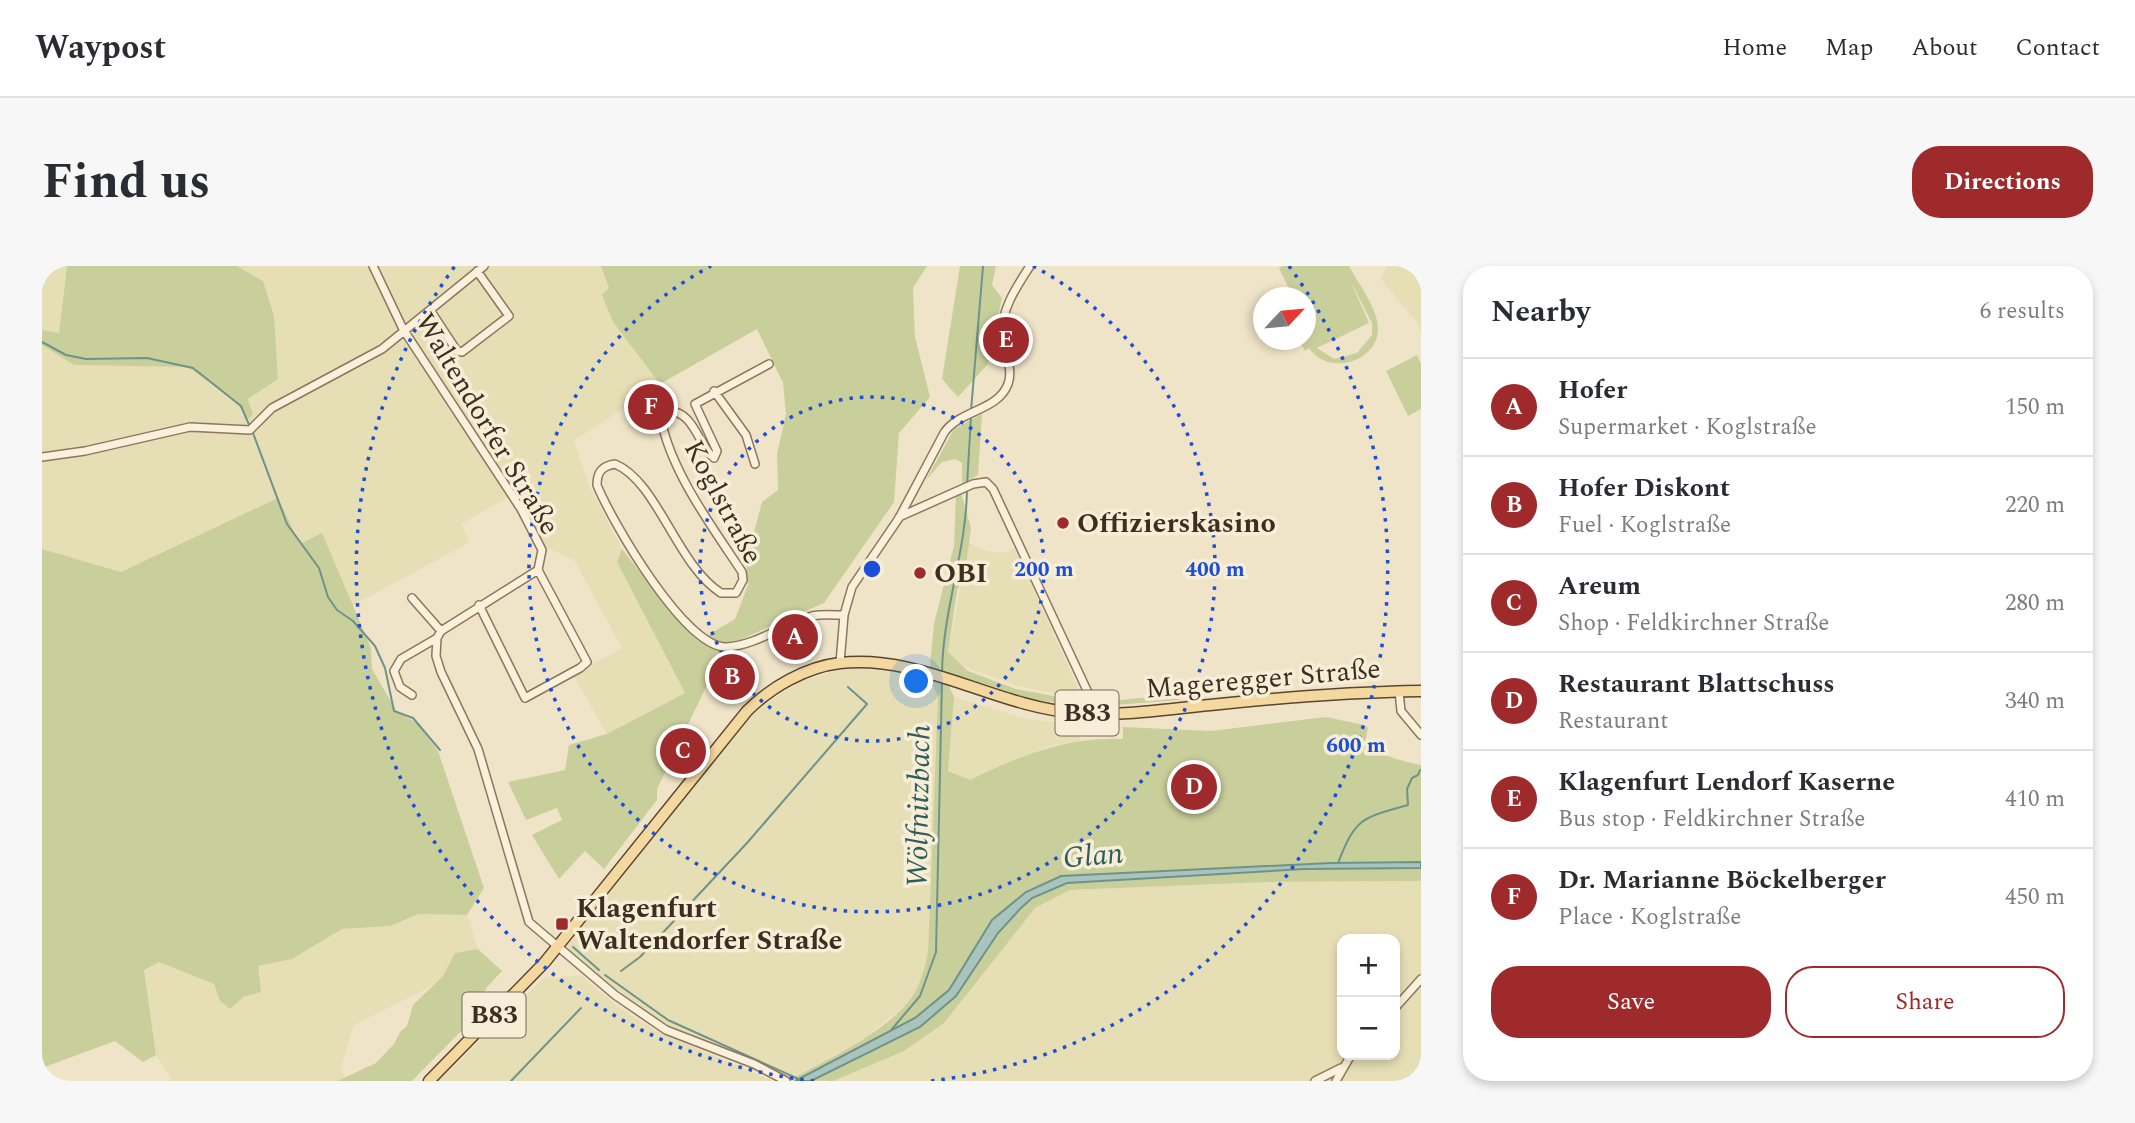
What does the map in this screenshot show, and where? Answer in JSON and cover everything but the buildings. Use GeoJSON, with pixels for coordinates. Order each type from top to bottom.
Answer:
{"type":"FeatureCollection","features":[{"type":"Feature","properties":{"kind":"main road","name":"Mageregger Straße"},"geometry":{"type":"LineString","coordinates":[[840,663],[894,664],[928,672],[1022,704],[1059,711],[1101,714],[1298,696],[1421,691]]}},
{"type":"Feature","properties":{"kind":"main road","name":"B83"},"geometry":{"type":"LineString","coordinates":[[429,1081],[558,947],[747,711],[783,684],[810,671],[840,663]]}},
{"type":"Feature","properties":{"kind":"street","name":"Waltendorfer Straße"},"geometry":{"type":"LineString","coordinates":[[373,266],[403,330],[521,509],[542,550],[538,570],[479,605],[401,659],[394,671],[400,687],[412,695]]}},
{"type":"Feature","properties":{"kind":"street"},"geometry":{"type":"LineString","coordinates":[[840,663],[844,615],[852,587],[899,518],[944,433],[964,416],[1002,394],[1007,385],[1010,374],[1002,328],[1012,298],[1030,266]]}},
{"type":"Feature","properties":{"kind":"street"},"geometry":{"type":"LineString","coordinates":[[42,457],[85,451],[190,427],[219,426],[246,432],[272,408],[382,349],[481,268],[509,316],[462,352],[457,351],[430,310]]}},
{"type":"Feature","properties":{"kind":"street"},"geometry":{"type":"LineString","coordinates":[[714,391],[769,364]]}},
{"type":"Feature","properties":{"kind":"street","name":"Koglstraße"},"geometry":{"type":"LineString","coordinates":[[755,464],[746,435],[714,391],[695,404],[717,451],[714,458],[693,426],[681,414],[669,411],[660,419],[667,440],[709,526],[743,572],[740,587],[730,595],[713,588],[687,560],[632,475],[622,467],[608,465],[599,472],[597,485],[635,557],[661,593],[695,631],[716,646],[726,648],[745,643],[812,616],[844,615]]}},
{"type":"Feature","properties":{"kind":"street"},"geometry":{"type":"LineString","coordinates":[[899,518],[972,484],[986,482],[993,489],[1092,701]]}},
{"type":"Feature","properties":{"kind":"street"},"geometry":{"type":"LineString","coordinates":[[479,605],[525,698],[580,668],[587,662],[538,570]]}},
{"type":"Feature","properties":{"kind":"street"},"geometry":{"type":"LineString","coordinates":[[412,598],[439,634],[436,656],[478,749],[529,922],[615,995],[666,1030],[754,1064],[786,1081]]}},
{"type":"Feature","properties":{"kind":"street","name":"Mageregger Straße"},"geometry":{"type":"LineString","coordinates":[[1399,691],[1401,711],[1421,735]]}},
{"type":"Feature","properties":{"kind":"street"},"geometry":{"type":"LineString","coordinates":[[1400,1002],[1421,979]]}},
{"type":"Feature","properties":{"kind":"street"},"geometry":{"type":"LineString","coordinates":[[1336,1081],[1348,1060]]}},
{"type":"Feature","properties":{"kind":"street"},"geometry":{"type":"LineString","coordinates":[[1315,1081],[1342,1068]]}},
{"type":"Feature","properties":{"kind":"shaded area"},"geometry":{"type":"Polygon","coordinates":[[[42,266],[67,266],[59,334],[42,330],[42,266]]]}},
{"type":"Feature","properties":{"kind":"shaded area"},"geometry":{"type":"Polygon","coordinates":[[[237,266],[601,266],[609,288],[613,322],[660,384],[574,441],[590,488],[622,549],[617,562],[685,693],[607,734],[573,675],[622,648],[575,561],[533,541],[508,497],[461,524],[470,542],[352,606],[322,534],[301,544],[278,499],[121,572],[42,549],[42,345],[74,365],[188,367],[253,414],[248,399],[278,379],[274,316],[263,281],[237,266]]]}},
{"type":"Feature","properties":{"kind":"shaded area"},"geometry":{"type":"Polygon","coordinates":[[[1387,266],[1421,266],[1421,333],[1417,323],[1381,279],[1387,266]]]}},
{"type":"Feature","properties":{"kind":"shaded area"},"geometry":{"type":"Polygon","coordinates":[[[969,543],[985,551],[1003,553],[1015,549],[1081,695],[1076,697],[1017,686],[957,664],[948,652],[969,543]]]}},
{"type":"Feature","properties":{"kind":"shaded area"},"geometry":{"type":"Polygon","coordinates":[[[874,667],[904,669],[929,678],[938,696],[928,952],[921,980],[908,1003],[866,1037],[790,1080],[764,1064],[685,1035],[648,1015],[567,951],[567,947],[640,850],[754,711],[801,681],[839,670],[874,667]]]}},
{"type":"Feature","properties":{"kind":"shaded area"},"geometry":{"type":"Polygon","coordinates":[[[954,697],[1027,719],[1079,725],[1080,741],[1052,745],[970,780],[948,771],[954,697]]]}},
{"type":"Feature","properties":{"kind":"shaded area"},"geometry":{"type":"Polygon","coordinates":[[[1421,881],[1421,973],[1400,996],[1400,934],[1337,934],[1337,1060],[1344,1060],[1332,1081],[833,1081],[1011,934],[1035,908],[1070,890],[1268,882],[1421,881]]]}},
{"type":"Feature","properties":{"kind":"shaded area"},"geometry":{"type":"Polygon","coordinates":[[[419,914],[467,915],[478,949],[455,953],[443,976],[430,987],[354,1025],[341,1067],[345,1078],[337,1081],[173,1081],[156,1055],[144,969],[159,961],[214,984],[220,1001],[258,966],[292,959],[342,929],[390,926],[419,914]]]}},
{"type":"Feature","properties":{"kind":"shaded area"},"geometry":{"type":"Polygon","coordinates":[[[580,975],[616,1005],[656,1031],[773,1081],[439,1081],[546,976],[552,979],[580,975]]]}},
{"type":"Feature","properties":{"kind":"shaded area"},"geometry":{"type":"Polygon","coordinates":[[[1421,983],[1421,1081],[1339,1081],[1352,1060],[1400,1060],[1400,1006],[1421,983]]]}},
{"type":"Feature","properties":{"kind":"green space"},"geometry":{"type":"Polygon","coordinates":[[[67,266],[237,266],[263,281],[274,316],[278,379],[248,399],[253,414],[249,419],[234,400],[188,367],[74,365],[42,345],[42,330],[59,333],[67,266]]]}},
{"type":"Feature","properties":{"kind":"green space"},"geometry":{"type":"Polygon","coordinates":[[[601,266],[927,266],[913,288],[915,337],[930,397],[899,433],[894,502],[824,603],[742,639],[734,664],[707,685],[657,789],[657,800],[604,869],[585,851],[559,879],[532,835],[562,820],[557,808],[526,820],[508,782],[565,770],[569,745],[607,734],[685,693],[617,562],[622,549],[672,614],[698,641],[735,619],[748,585],[746,563],[762,502],[778,490],[777,454],[786,414],[783,383],[757,329],[660,384],[613,322],[602,295],[609,288],[601,266]]]}},
{"type":"Feature","properties":{"kind":"green space"},"geometry":{"type":"Polygon","coordinates":[[[960,266],[996,266],[992,285],[1002,298],[988,364],[958,397],[942,379],[960,266]]]}},
{"type":"Feature","properties":{"kind":"green space"},"geometry":{"type":"Polygon","coordinates":[[[1283,266],[1349,266],[1372,305],[1377,322],[1375,341],[1369,351],[1350,362],[1327,362],[1317,357],[1311,350],[1316,350],[1316,287],[1288,287],[1279,268],[1283,266]],[[1350,280],[1369,323],[1317,348],[1334,359],[1357,353],[1372,335],[1372,323],[1350,280]]]}},
{"type":"Feature","properties":{"kind":"green space"},"geometry":{"type":"Polygon","coordinates":[[[1417,355],[1421,364],[1421,409],[1408,416],[1386,371],[1417,355]]]}},
{"type":"Feature","properties":{"kind":"green space"},"geometry":{"type":"Polygon","coordinates":[[[982,414],[978,475],[962,484],[962,463],[955,459],[942,462],[926,480],[954,429],[982,414]]]}},
{"type":"Feature","properties":{"kind":"green space"},"geometry":{"type":"Polygon","coordinates":[[[961,493],[971,528],[965,573],[957,591],[948,652],[968,671],[1016,689],[1092,703],[1178,694],[1180,700],[1089,707],[1022,698],[930,667],[934,623],[954,546],[956,495],[961,493]]]}},
{"type":"Feature","properties":{"kind":"green space"},"geometry":{"type":"Polygon","coordinates":[[[278,498],[300,544],[322,533],[371,648],[372,669],[397,712],[417,723],[438,751],[484,888],[467,915],[419,914],[390,926],[342,929],[292,959],[258,966],[261,992],[243,997],[230,1009],[220,1001],[214,984],[159,962],[144,970],[156,1055],[143,1062],[115,1041],[42,1068],[42,549],[121,572],[278,498]]]}},
{"type":"Feature","properties":{"kind":"green space"},"geometry":{"type":"Polygon","coordinates":[[[929,678],[949,686],[954,697],[948,771],[970,780],[1044,749],[1083,741],[1123,739],[1123,727],[1211,731],[1326,717],[1364,725],[1368,728],[1365,743],[1370,747],[1391,757],[1421,765],[1421,881],[1268,882],[1070,890],[1035,908],[944,1023],[904,1051],[833,1081],[790,1080],[869,1036],[908,1002],[921,978],[928,952],[938,696],[929,678]]]}},
{"type":"Feature","properties":{"kind":"green space"},"geometry":{"type":"Polygon","coordinates":[[[478,949],[502,971],[487,987],[470,1022],[412,1081],[337,1081],[376,1063],[407,1026],[413,1005],[443,976],[455,953],[478,949]]]}},
{"type":"Feature","properties":{"kind":"water"},"geometry":{"type":"Polygon","coordinates":[[[1421,862],[1421,868],[1304,869],[1067,883],[1032,898],[1020,909],[998,933],[956,996],[920,1027],[811,1081],[795,1081],[915,1018],[949,990],[992,920],[1026,892],[1061,876],[1331,863],[1421,862]]]}},
{"type":"Feature","properties":{"kind":"waterway","name":"Wölfnitzbach"},"geometry":{"type":"LineString","coordinates":[[971,411],[983,266]]}},
{"type":"Feature","properties":{"kind":"waterway"},"geometry":{"type":"LineString","coordinates":[[42,342],[66,355],[86,359],[147,358],[193,368],[241,406],[250,427]]}},
{"type":"Feature","properties":{"kind":"waterway","name":"Wölfnitzbach"},"geometry":{"type":"LineString","coordinates":[[967,485],[971,417]]}},
{"type":"Feature","properties":{"kind":"waterway"},"geometry":{"type":"LineString","coordinates":[[253,433],[287,524],[319,568],[328,597],[337,610],[353,621],[375,646],[385,668],[394,711],[413,718],[440,750]]}},
{"type":"Feature","properties":{"kind":"waterway","name":"Wölfnitzbach"},"geometry":{"type":"LineString","coordinates":[[942,672],[946,626],[963,536],[967,490]]}},
{"type":"Feature","properties":{"kind":"waterway","name":"Wölfnitzbach"},"geometry":{"type":"LineString","coordinates":[[892,1029],[920,996],[936,952],[942,681]]}},
{"type":"Feature","properties":{"kind":"waterway"},"geometry":{"type":"LineString","coordinates":[[621,971],[640,957],[747,843],[867,704],[848,687]]}},
{"type":"Feature","properties":{"kind":"waterway"},"geometry":{"type":"LineString","coordinates":[[1338,863],[1350,836],[1362,822],[1380,813],[1408,805],[1407,789],[1420,770]]}},
{"type":"Feature","properties":{"kind":"waterway"},"geometry":{"type":"LineString","coordinates":[[573,947],[599,970]]}},
{"type":"Feature","properties":{"kind":"waterway"},"geometry":{"type":"LineString","coordinates":[[605,975],[668,1020],[803,1081]]}},
{"type":"Feature","properties":{"kind":"waterway"},"geometry":{"type":"LineString","coordinates":[[511,1081],[581,1008]]}},
{"type":"Feature","properties":{"kind":"place","name":"Klagenfurt Lendorf Kaserne"},"geometry":{"type":"Point","coordinates":[1006,340]}},
{"type":"Feature","properties":{"kind":"place","name":"Dr. Marianne Böckelberger"},"geometry":{"type":"Point","coordinates":[651,407]}},
{"type":"Feature","properties":{"kind":"place","name":"Offizierskasino"},"geometry":{"type":"Point","coordinates":[1063,523]}},
{"type":"Feature","properties":{"kind":"place","name":"OBI"},"geometry":{"type":"Point","coordinates":[920,573]}},
{"type":"Feature","properties":{"kind":"place","name":"Hofer"},"geometry":{"type":"Point","coordinates":[795,637]}},
{"type":"Feature","properties":{"kind":"place","name":"Hofer Diskont"},"geometry":{"type":"Point","coordinates":[732,677]}},
{"type":"Feature","properties":{"kind":"place","name":"Areum"},"geometry":{"type":"Point","coordinates":[683,751]}},
{"type":"Feature","properties":{"kind":"place","name":"Restaurant Blattschuss"},"geometry":{"type":"Point","coordinates":[1194,787]}},
{"type":"Feature","properties":{"kind":"place","name":"Klagenfurt Waltendorfer Straße"},"geometry":{"type":"Point","coordinates":[562,924]}},
{"type":"Feature","properties":{"kind":"water label","name":"Glan"},"geometry":{"type":"Point","coordinates":[1093,856]}}]}
